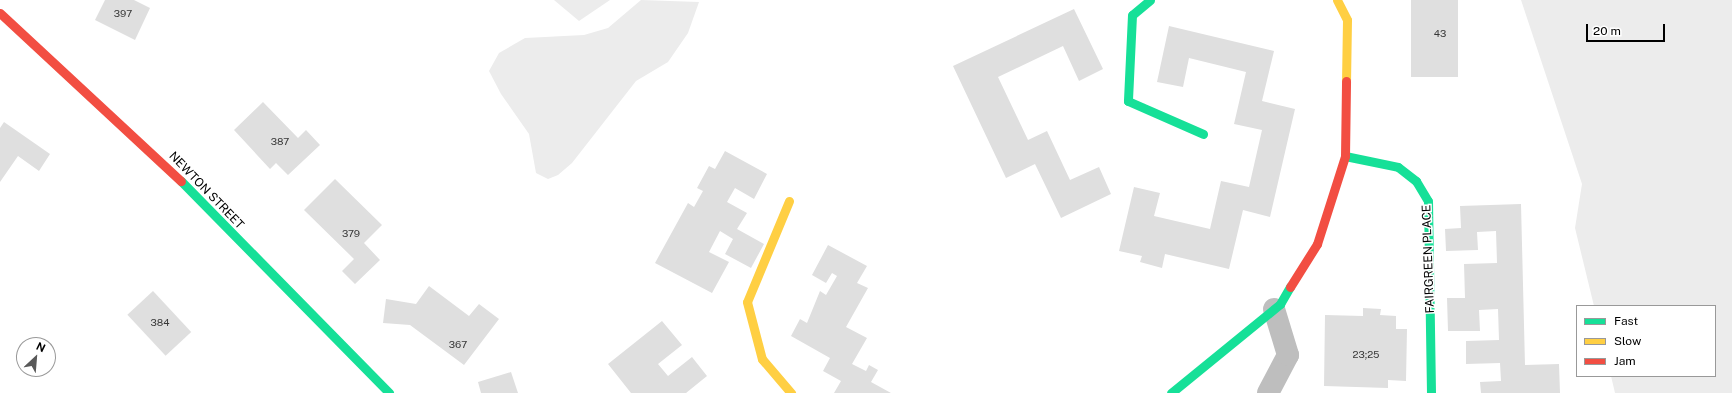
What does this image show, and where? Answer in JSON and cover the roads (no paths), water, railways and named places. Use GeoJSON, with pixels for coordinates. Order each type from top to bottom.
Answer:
{"type":"FeatureCollection","features":[{"type":"Feature","properties":{"kind":"street"},"geometry":{"type":"LineString","coordinates":[[1150,0],[1132,15],[1128,101],[1203,134]]}},
{"type":"Feature","properties":{"kind":"street"},"geometry":{"type":"LineString","coordinates":[[1171,393],[1280,304],[1317,244],[1346,156],[1347,20],[1337,0]]}},
{"type":"Feature","properties":{"kind":"street","name":"NEWTON STREET"},"geometry":{"type":"LineString","coordinates":[[0,13],[147,146],[388,393]]}},
{"type":"Feature","properties":{"kind":"street","name":"FAIRGREEN PLACE"},"geometry":{"type":"LineString","coordinates":[[1346,156],[1398,167],[1416,181],[1428,201],[1432,261],[1431,393]]}},
{"type":"Feature","properties":{"kind":"street"},"geometry":{"type":"LineString","coordinates":[[789,201],[747,302],[762,359],[791,393]]}},
{"type":"Feature","properties":{"kind":"street"},"geometry":{"type":"LineString","coordinates":[[1268,393],[1288,355],[1274,309]]}}]}
